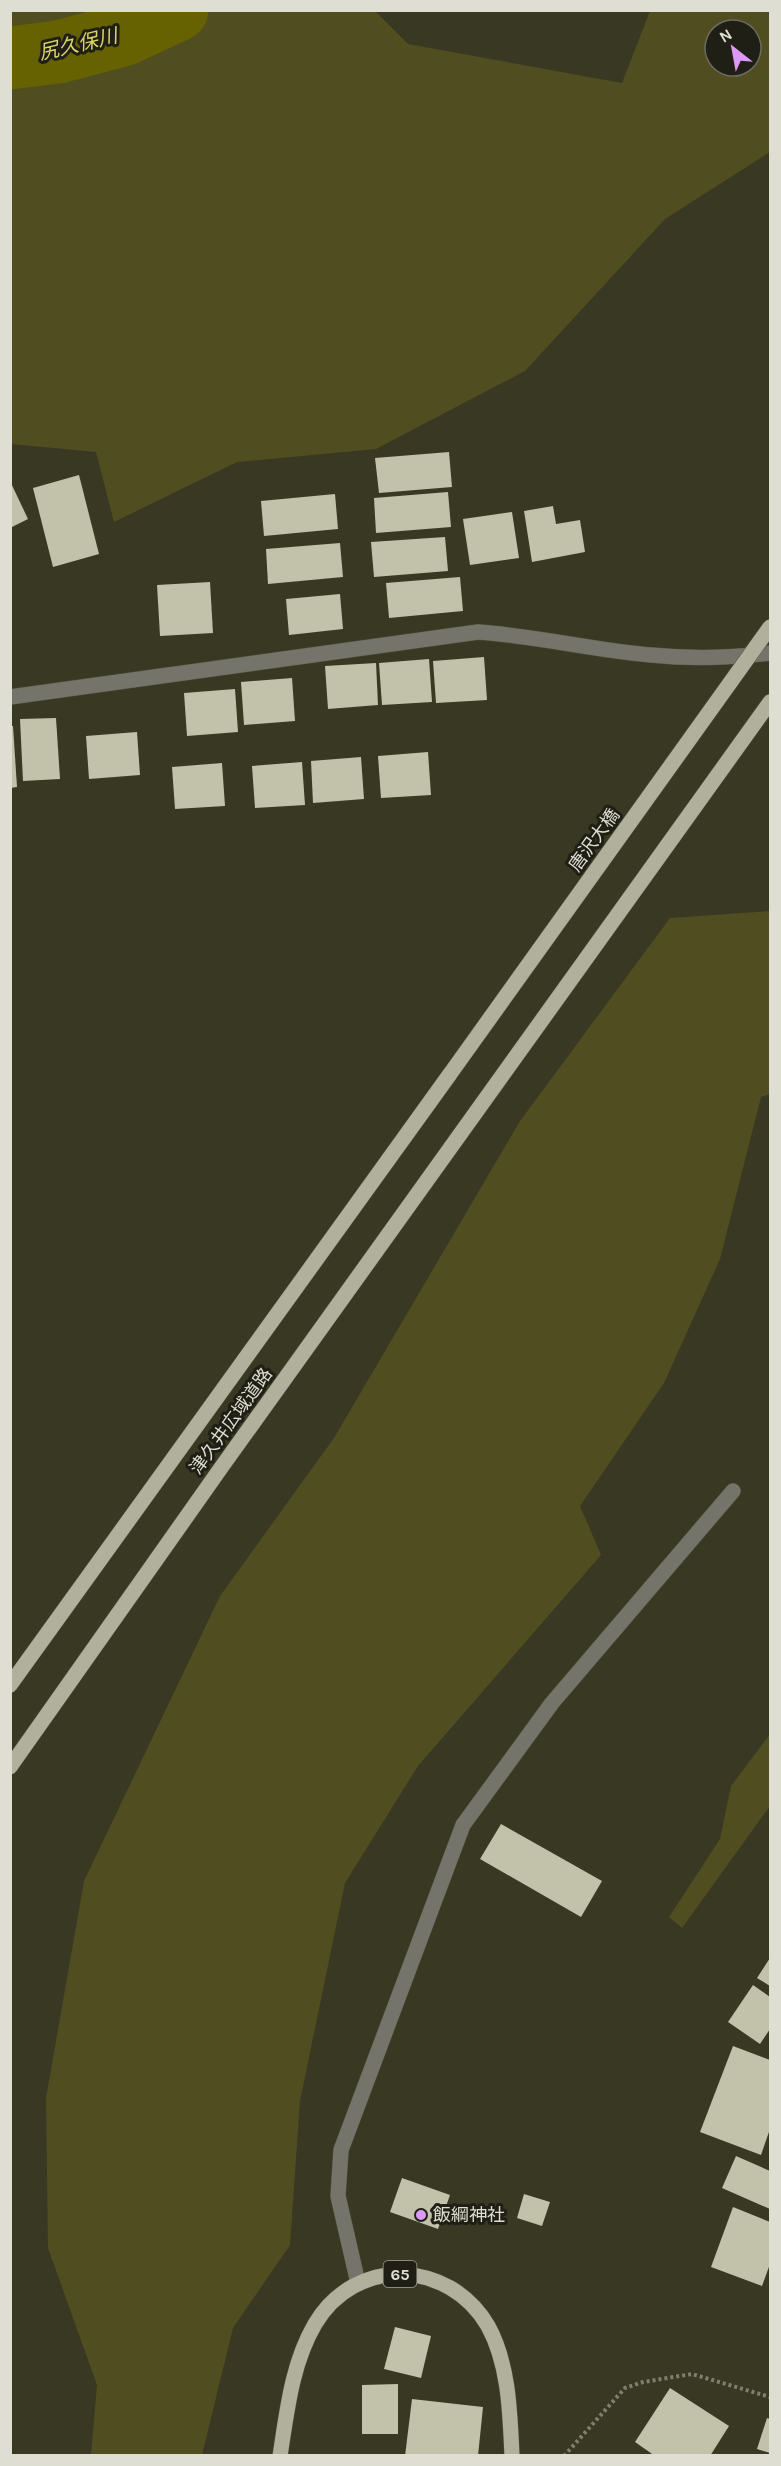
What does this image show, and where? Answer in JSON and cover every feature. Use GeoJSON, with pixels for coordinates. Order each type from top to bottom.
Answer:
{"type":"FeatureCollection","features":[{"type":"Feature","properties":{"kind":"main road","name":"唐沢大橋"},"geometry":{"type":"LineString","coordinates":[[450,1074],[771,627]]}},
{"type":"Feature","properties":{"kind":"main road","name":"津久井広域道路"},"geometry":{"type":"LineString","coordinates":[[10,1767],[223,1465],[771,702]]}},
{"type":"Feature","properties":{"kind":"main road","name":"津久井広域道路"},"geometry":{"type":"LineString","coordinates":[[10,1685],[450,1074]]}},
{"type":"Feature","properties":{"kind":"main road","name":"65"},"geometry":{"type":"LineString","coordinates":[[280,2456],[292,2388],[299,2360],[309,2336],[325,2310],[358,2283],[392,2274],[421,2276],[456,2291],[474,2308],[489,2328],[502,2365],[507,2388],[512,2456]]}},
{"type":"Feature","properties":{"kind":"street"},"geometry":{"type":"LineString","coordinates":[[10,697],[478,632],[517,635],[649,655],[736,657],[771,653]]}},
{"type":"Feature","properties":{"kind":"street"},"geometry":{"type":"LineString","coordinates":[[358,2283],[338,2196],[341,2150],[463,1825],[552,1702],[733,1491]]}},
{"type":"Feature","properties":{"kind":"path"},"geometry":{"type":"LineString","coordinates":[[564,2456],[625,2388],[643,2382],[692,2374],[771,2397]]}},
{"type":"Feature","properties":{"kind":"shaded area"},"geometry":{"type":"Polygon","coordinates":[[[10,11],[375,11],[408,44],[622,83],[650,11],[770,11],[770,152],[665,219],[525,371],[376,449],[237,462],[114,522],[96,452],[11,444],[10,11]]]}},
{"type":"Feature","properties":{"kind":"shaded area"},"geometry":{"type":"Polygon","coordinates":[[[770,911],[770,1094],[761,1097],[720,1259],[664,1383],[580,1506],[601,1555],[418,1766],[345,1883],[300,2101],[290,2245],[233,2328],[202,2455],[91,2455],[97,2385],[48,2248],[46,2098],[84,1881],[220,1596],[334,1438],[520,1121],[670,918],[770,911]]]}},
{"type":"Feature","properties":{"kind":"shaded area"},"geometry":{"type":"Polygon","coordinates":[[[770,1734],[770,1806],[682,1928],[669,1917],[720,1839],[731,1786],[770,1734]]]}},
{"type":"Feature","properties":{"kind":"building"},"geometry":{"type":"Polygon","coordinates":[[[449,452],[452,487],[379,493],[375,458],[449,452]]]}},
{"type":"Feature","properties":{"kind":"building"},"geometry":{"type":"Polygon","coordinates":[[[79,475],[99,554],[53,567],[33,488],[79,475]]]}},
{"type":"Feature","properties":{"kind":"building"},"geometry":{"type":"Polygon","coordinates":[[[10,481],[28,519],[10,528],[10,481]]]}},
{"type":"Feature","properties":{"kind":"building"},"geometry":{"type":"Polygon","coordinates":[[[448,492],[451,527],[376,533],[374,498],[448,492]]]}},
{"type":"Feature","properties":{"kind":"building"},"geometry":{"type":"Polygon","coordinates":[[[335,494],[338,529],[264,536],[261,501],[335,494]]]}},
{"type":"Feature","properties":{"kind":"building"},"geometry":{"type":"Polygon","coordinates":[[[553,506],[556,524],[580,520],[585,552],[532,562],[524,511],[553,506]]]}},
{"type":"Feature","properties":{"kind":"building"},"geometry":{"type":"Polygon","coordinates":[[[512,512],[519,558],[470,565],[463,519],[512,512]]]}},
{"type":"Feature","properties":{"kind":"building"},"geometry":{"type":"Polygon","coordinates":[[[445,537],[448,571],[374,577],[371,542],[445,537]]]}},
{"type":"Feature","properties":{"kind":"building"},"geometry":{"type":"Polygon","coordinates":[[[340,543],[343,577],[268,584],[266,549],[340,543]]]}},
{"type":"Feature","properties":{"kind":"building"},"geometry":{"type":"Polygon","coordinates":[[[460,577],[463,611],[389,618],[386,583],[460,577]]]}},
{"type":"Feature","properties":{"kind":"building"},"geometry":{"type":"Polygon","coordinates":[[[210,582],[213,633],[160,636],[157,585],[210,582]]]}},
{"type":"Feature","properties":{"kind":"building"},"geometry":{"type":"Polygon","coordinates":[[[340,594],[343,629],[289,635],[286,599],[340,594]]]}},
{"type":"Feature","properties":{"kind":"building"},"geometry":{"type":"Polygon","coordinates":[[[484,657],[487,700],[436,703],[433,661],[484,657]]]}},
{"type":"Feature","properties":{"kind":"building"},"geometry":{"type":"Polygon","coordinates":[[[429,659],[432,702],[382,705],[379,663],[429,659]]]}},
{"type":"Feature","properties":{"kind":"building"},"geometry":{"type":"Polygon","coordinates":[[[376,663],[378,705],[328,709],[325,666],[376,663]]]}},
{"type":"Feature","properties":{"kind":"building"},"geometry":{"type":"Polygon","coordinates":[[[292,678],[295,721],[244,725],[241,682],[292,678]]]}},
{"type":"Feature","properties":{"kind":"building"},"geometry":{"type":"Polygon","coordinates":[[[235,689],[238,732],[187,736],[184,693],[235,689]]]}},
{"type":"Feature","properties":{"kind":"building"},"geometry":{"type":"Polygon","coordinates":[[[56,718],[60,779],[23,781],[20,719],[56,718]]]}},
{"type":"Feature","properties":{"kind":"building"},"geometry":{"type":"Polygon","coordinates":[[[10,726],[13,726],[17,787],[10,788],[10,726]]]}},
{"type":"Feature","properties":{"kind":"building"},"geometry":{"type":"Polygon","coordinates":[[[137,732],[140,775],[89,779],[86,736],[137,732]]]}},
{"type":"Feature","properties":{"kind":"building"},"geometry":{"type":"Polygon","coordinates":[[[428,752],[431,795],[381,798],[378,756],[428,752]]]}},
{"type":"Feature","properties":{"kind":"building"},"geometry":{"type":"Polygon","coordinates":[[[361,757],[364,799],[313,803],[311,761],[361,757]]]}},
{"type":"Feature","properties":{"kind":"building"},"geometry":{"type":"Polygon","coordinates":[[[302,762],[305,805],[255,808],[252,766],[302,762]]]}},
{"type":"Feature","properties":{"kind":"building"},"geometry":{"type":"Polygon","coordinates":[[[222,763],[225,806],[175,809],[172,767],[222,763]]]}},
{"type":"Feature","properties":{"kind":"building"},"geometry":{"type":"Polygon","coordinates":[[[501,1824],[602,1881],[581,1917],[480,1859],[501,1824]]]}},
{"type":"Feature","properties":{"kind":"building"},"geometry":{"type":"Polygon","coordinates":[[[770,1958],[770,1986],[757,1978],[770,1958]]]}},
{"type":"Feature","properties":{"kind":"building"},"geometry":{"type":"Polygon","coordinates":[[[753,1985],[770,1997],[770,2029],[760,2044],[728,2022],[753,1985]]]}},
{"type":"Feature","properties":{"kind":"building"},"geometry":{"type":"Polygon","coordinates":[[[733,2046],[770,2060],[770,2129],[761,2155],[700,2132],[733,2046]]]}},
{"type":"Feature","properties":{"kind":"building"},"geometry":{"type":"Polygon","coordinates":[[[736,2156],[770,2171],[770,2209],[722,2188],[736,2156]]]}},
{"type":"Feature","properties":{"kind":"building"},"geometry":{"type":"Polygon","coordinates":[[[402,2178],[450,2195],[438,2229],[390,2212],[402,2178]]]}},
{"type":"Feature","properties":{"kind":"building"},"geometry":{"type":"Polygon","coordinates":[[[524,2194],[550,2202],[542,2226],[517,2218],[524,2194]]]}},
{"type":"Feature","properties":{"kind":"building"},"geometry":{"type":"Polygon","coordinates":[[[733,2207],[770,2222],[770,2264],[762,2286],[711,2267],[733,2207]]]}},
{"type":"Feature","properties":{"kind":"building"},"geometry":{"type":"Polygon","coordinates":[[[395,2327],[431,2336],[421,2378],[384,2369],[395,2327]]]}},
{"type":"Feature","properties":{"kind":"building"},"geometry":{"type":"Polygon","coordinates":[[[398,2384],[398,2434],[362,2434],[362,2385],[398,2384]]]}},
{"type":"Feature","properties":{"kind":"building"},"geometry":{"type":"Polygon","coordinates":[[[670,2388],[729,2426],[710,2456],[655,2456],[635,2442],[670,2388]]]}},
{"type":"Feature","properties":{"kind":"building"},"geometry":{"type":"Polygon","coordinates":[[[412,2399],[483,2407],[478,2456],[405,2456],[412,2399]]]}},
{"type":"Feature","properties":{"kind":"building"},"geometry":{"type":"Polygon","coordinates":[[[767,2418],[770,2419],[770,2453],[757,2449],[767,2418]]]}},
{"type":"Feature","properties":{"kind":"waterway","name":"尻久保川"},"geometry":{"type":"LineString","coordinates":[[10,58],[58,52],[123,35],[177,10]]}},
{"type":"Feature","properties":{"kind":"place","name":"飯綱神社"},"geometry":{"type":"Point","coordinates":[421,2215]}}]}
